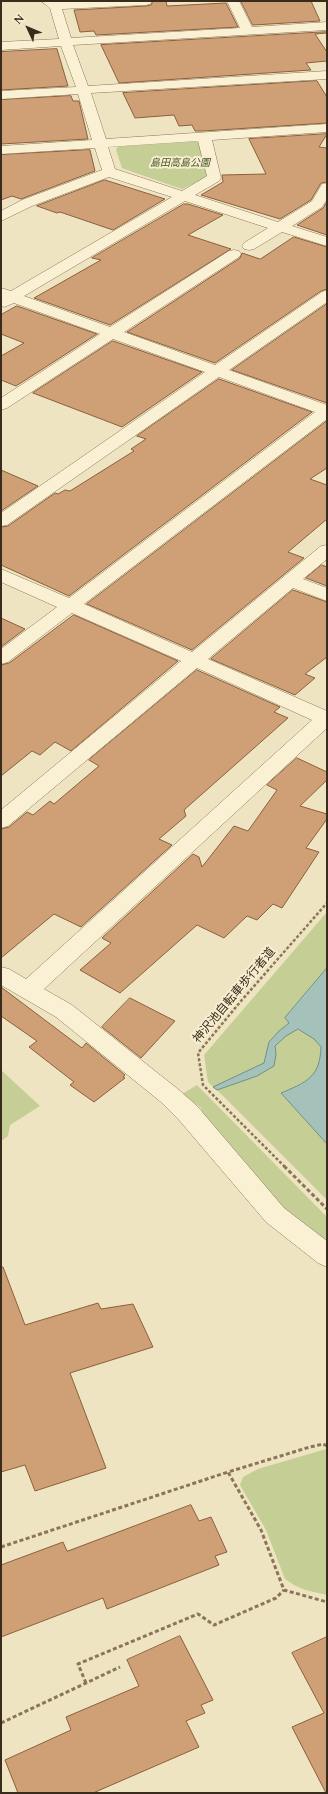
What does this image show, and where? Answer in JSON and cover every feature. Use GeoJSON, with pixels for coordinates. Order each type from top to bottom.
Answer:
{"type":"FeatureCollection","features":[{"type":"Feature","properties":{"kind":"street"},"geometry":{"type":"LineString","coordinates":[[109,172],[66,42],[51,4],[146,1]]}},
{"type":"Feature","properties":{"kind":"street"},"geometry":{"type":"LineString","coordinates":[[233,1],[248,31]]}},
{"type":"Feature","properties":{"kind":"street"},"geometry":{"type":"LineString","coordinates":[[1,46],[327,26]]}},
{"type":"Feature","properties":{"kind":"street"},"geometry":{"type":"LineString","coordinates":[[1,95],[327,75]]}},
{"type":"Feature","properties":{"kind":"street"},"geometry":{"type":"LineString","coordinates":[[1,150],[327,128]]}},
{"type":"Feature","properties":{"kind":"street"},"geometry":{"type":"LineString","coordinates":[[5,298],[214,178],[204,136]]}},
{"type":"Feature","properties":{"kind":"street"},"geometry":{"type":"LineString","coordinates":[[1,217],[26,202],[109,172],[327,242]]}},
{"type":"Feature","properties":{"kind":"street"},"geometry":{"type":"LineString","coordinates":[[248,246],[278,226],[317,204],[327,187]]}},
{"type":"Feature","properties":{"kind":"street"},"geometry":{"type":"LineString","coordinates":[[1,404],[234,254]]}},
{"type":"Feature","properties":{"kind":"street"},"geometry":{"type":"LineString","coordinates":[[1,521],[327,294]]}},
{"type":"Feature","properties":{"kind":"street"},"geometry":{"type":"LineString","coordinates":[[5,298],[112,333],[327,411]]}},
{"type":"Feature","properties":{"kind":"street"},"geometry":{"type":"LineString","coordinates":[[1,658],[327,411]]}},
{"type":"Feature","properties":{"kind":"street"},"geometry":{"type":"LineString","coordinates":[[1,821],[327,550]]}},
{"type":"Feature","properties":{"kind":"street"},"geometry":{"type":"LineString","coordinates":[[1,575],[326,718],[28,990]]}},
{"type":"Feature","properties":{"kind":"street"},"geometry":{"type":"LineString","coordinates":[[290,580],[327,595]]}},
{"type":"Feature","properties":{"kind":"street"},"geometry":{"type":"LineString","coordinates":[[1,975],[64,1011],[170,1096],[188,1114],[275,1215],[327,1256]]}},
{"type":"Feature","properties":{"kind":"path","name":"神沢池自転車歩行者道"},"geometry":{"type":"LineString","coordinates":[[327,903],[241,1001],[198,1053],[203,1085],[327,1209]]}},
{"type":"Feature","properties":{"kind":"path"},"geometry":{"type":"LineString","coordinates":[[1,1547],[228,1472],[310,1447],[323,1444],[327,1446]]}},
{"type":"Feature","properties":{"kind":"path"},"geometry":{"type":"LineString","coordinates":[[228,1472],[261,1530],[284,1590]]}},
{"type":"Feature","properties":{"kind":"path"},"geometry":{"type":"LineString","coordinates":[[284,1590],[327,1602]]}},
{"type":"Feature","properties":{"kind":"path"},"geometry":{"type":"LineString","coordinates":[[86,1683],[78,1664],[198,1614],[214,1625],[276,1598],[284,1590]]}},
{"type":"Feature","properties":{"kind":"path"},"geometry":{"type":"LineString","coordinates":[[1,1724],[120,1667]]}},
{"type":"Feature","properties":{"kind":"green space","name":"島田高島公園"},"geometry":{"type":"Polygon","coordinates":[[[193,140],[201,144],[208,177],[182,189],[122,168],[116,150],[119,145],[193,140]]]}},
{"type":"Feature","properties":{"kind":"green space"},"geometry":{"type":"Polygon","coordinates":[[[327,912],[327,968],[285,1018],[289,1023],[269,1042],[264,1063],[213,1087],[208,1082],[204,1055],[327,912]]]}},
{"type":"Feature","properties":{"kind":"green space"},"geometry":{"type":"Polygon","coordinates":[[[298,1029],[314,1039],[321,1047],[318,1066],[315,1073],[310,1078],[281,1093],[327,1144],[327,1200],[217,1090],[257,1076],[276,1054],[275,1046],[286,1036],[298,1029]]]}},
{"type":"Feature","properties":{"kind":"green space"},"geometry":{"type":"Polygon","coordinates":[[[1,1070],[40,1106],[10,1125],[8,1136],[1,1141],[1,1070]]]}},
{"type":"Feature","properties":{"kind":"green space"},"geometry":{"type":"Polygon","coordinates":[[[197,1085],[327,1217],[327,1242],[282,1208],[203,1117],[201,1108],[182,1094],[197,1085]]]}},
{"type":"Feature","properties":{"kind":"green space"},"geometry":{"type":"Polygon","coordinates":[[[327,1449],[327,1595],[305,1590],[285,1579],[266,1530],[240,1485],[243,1477],[258,1469],[327,1449]]]}},
{"type":"Feature","properties":{"kind":"water"},"geometry":{"type":"Polygon","coordinates":[[[327,968],[327,1144],[281,1093],[305,1082],[315,1072],[318,1065],[321,1047],[314,1039],[298,1029],[286,1036],[275,1046],[276,1054],[274,1066],[257,1076],[217,1090],[213,1087],[264,1063],[269,1042],[289,1023],[285,1018],[327,968]]]}},
{"type":"Feature","properties":{"kind":"building"},"geometry":{"type":"Polygon","coordinates":[[[153,1],[166,1],[167,6],[226,3],[238,27],[96,35],[94,31],[80,32],[74,10],[146,6],[151,5],[153,1]]]}},
{"type":"Feature","properties":{"kind":"building"},"geometry":{"type":"Polygon","coordinates":[[[241,1],[311,1],[320,21],[253,25],[241,1]]]}},
{"type":"Feature","properties":{"kind":"building"},"geometry":{"type":"Polygon","coordinates":[[[327,33],[315,34],[327,52],[327,61],[306,63],[311,70],[119,83],[101,45],[327,33]]]}},
{"type":"Feature","properties":{"kind":"building"},"geometry":{"type":"Polygon","coordinates":[[[57,49],[68,86],[1,90],[1,52],[57,49]]]}},
{"type":"Feature","properties":{"kind":"building"},"geometry":{"type":"Polygon","coordinates":[[[317,81],[327,97],[327,123],[195,131],[192,125],[179,126],[174,115],[135,118],[123,93],[317,81]]]}},
{"type":"Feature","properties":{"kind":"building"},"geometry":{"type":"Polygon","coordinates":[[[71,96],[73,101],[79,101],[88,139],[1,144],[1,100],[71,96]]]}},
{"type":"Feature","properties":{"kind":"building"},"geometry":{"type":"Polygon","coordinates":[[[327,134],[319,147],[327,148],[327,182],[321,183],[311,200],[280,219],[201,195],[223,182],[222,175],[266,174],[249,139],[327,134]]]}},
{"type":"Feature","properties":{"kind":"building"},"geometry":{"type":"Polygon","coordinates":[[[90,150],[95,171],[21,199],[12,196],[1,200],[1,155],[90,150]]]}},
{"type":"Feature","properties":{"kind":"building"},"geometry":{"type":"Polygon","coordinates":[[[105,180],[165,199],[113,230],[60,212],[57,213],[37,206],[105,180]]]}},
{"type":"Feature","properties":{"kind":"building"},"geometry":{"type":"Polygon","coordinates":[[[327,202],[327,235],[297,225],[323,208],[327,202]]]}},
{"type":"Feature","properties":{"kind":"building"},"geometry":{"type":"Polygon","coordinates":[[[184,204],[223,215],[188,235],[231,249],[110,325],[34,298],[101,260],[92,258],[184,204]]]}},
{"type":"Feature","properties":{"kind":"building"},"geometry":{"type":"Polygon","coordinates":[[[294,237],[327,247],[327,289],[321,291],[215,363],[127,332],[240,258],[242,253],[260,259],[294,237]]]}},
{"type":"Feature","properties":{"kind":"building"},"geometry":{"type":"Polygon","coordinates":[[[327,304],[327,403],[232,370],[327,304]]]}},
{"type":"Feature","properties":{"kind":"building"},"geometry":{"type":"Polygon","coordinates":[[[17,306],[97,334],[16,386],[1,380],[1,356],[24,343],[1,334],[1,315],[17,306]]]}},
{"type":"Feature","properties":{"kind":"building"},"geometry":{"type":"Polygon","coordinates":[[[113,341],[202,372],[122,427],[33,393],[113,341]]]}},
{"type":"Feature","properties":{"kind":"building"},"geometry":{"type":"Polygon","coordinates":[[[219,379],[312,412],[69,596],[1,565],[1,527],[8,526],[55,493],[58,494],[65,490],[70,491],[134,451],[131,449],[146,439],[137,436],[219,379]]]}},
{"type":"Feature","properties":{"kind":"building"},"geometry":{"type":"Polygon","coordinates":[[[327,421],[327,468],[310,479],[327,485],[327,519],[288,552],[304,558],[192,650],[87,604],[327,421]]]}},
{"type":"Feature","properties":{"kind":"building"},"geometry":{"type":"Polygon","coordinates":[[[1,470],[38,486],[1,511],[1,470]]]}},
{"type":"Feature","properties":{"kind":"building"},"geometry":{"type":"Polygon","coordinates":[[[322,565],[327,567],[327,586],[306,578],[322,565]]]}},
{"type":"Feature","properties":{"kind":"building"},"geometry":{"type":"Polygon","coordinates":[[[293,590],[327,602],[327,657],[305,674],[315,678],[295,695],[211,659],[293,590]]]}},
{"type":"Feature","properties":{"kind":"building"},"geometry":{"type":"Polygon","coordinates":[[[74,615],[178,661],[71,751],[55,742],[40,755],[32,751],[1,776],[1,665],[9,663],[74,615]]]}},
{"type":"Feature","properties":{"kind":"building"},"geometry":{"type":"Polygon","coordinates":[[[1,618],[25,629],[1,647],[1,618]]]}},
{"type":"Feature","properties":{"kind":"building"},"geometry":{"type":"Polygon","coordinates":[[[197,670],[280,707],[274,712],[288,718],[184,810],[186,816],[159,839],[172,845],[81,927],[54,914],[1,958],[1,829],[9,827],[27,812],[33,815],[50,801],[54,804],[99,766],[89,760],[197,670]]]}},
{"type":"Feature","properties":{"kind":"building"},"geometry":{"type":"Polygon","coordinates":[[[297,758],[327,772],[327,780],[300,806],[327,814],[327,819],[306,848],[319,852],[282,908],[273,904],[257,920],[247,916],[224,938],[197,925],[120,993],[80,970],[111,943],[102,938],[193,854],[199,857],[202,867],[234,826],[248,831],[277,790],[267,785],[297,758]]]}},
{"type":"Feature","properties":{"kind":"building"},"geometry":{"type":"Polygon","coordinates":[[[1,987],[82,1048],[86,1043],[125,1075],[123,1077],[125,1078],[94,1102],[70,1085],[74,1082],[29,1047],[37,1041],[1,1016],[1,987]]]}},
{"type":"Feature","properties":{"kind":"building"},"geometry":{"type":"Polygon","coordinates":[[[130,998],[175,1021],[141,1058],[102,1027],[130,998]]]}},
{"type":"Feature","properties":{"kind":"building"},"geometry":{"type":"Polygon","coordinates":[[[1,1267],[3,1267],[25,1325],[98,1303],[101,1309],[133,1304],[153,1347],[70,1373],[106,1468],[35,1491],[25,1465],[1,1472],[1,1267]]]}},
{"type":"Feature","properties":{"kind":"building"},"geometry":{"type":"Polygon","coordinates":[[[191,1505],[199,1521],[211,1517],[227,1552],[215,1556],[219,1565],[107,1609],[103,1598],[1,1637],[1,1565],[63,1542],[67,1551],[191,1505]]]}},
{"type":"Feature","properties":{"kind":"building"},"geometry":{"type":"Polygon","coordinates":[[[180,1636],[213,1700],[201,1705],[205,1713],[186,1721],[199,1747],[93,1793],[18,1793],[5,1760],[71,1730],[66,1717],[139,1686],[127,1660],[180,1636]]]}},
{"type":"Feature","properties":{"kind":"building"},"geometry":{"type":"Polygon","coordinates":[[[327,1637],[326,1793],[292,1727],[324,1713],[292,1653],[327,1637]]]}}]}
